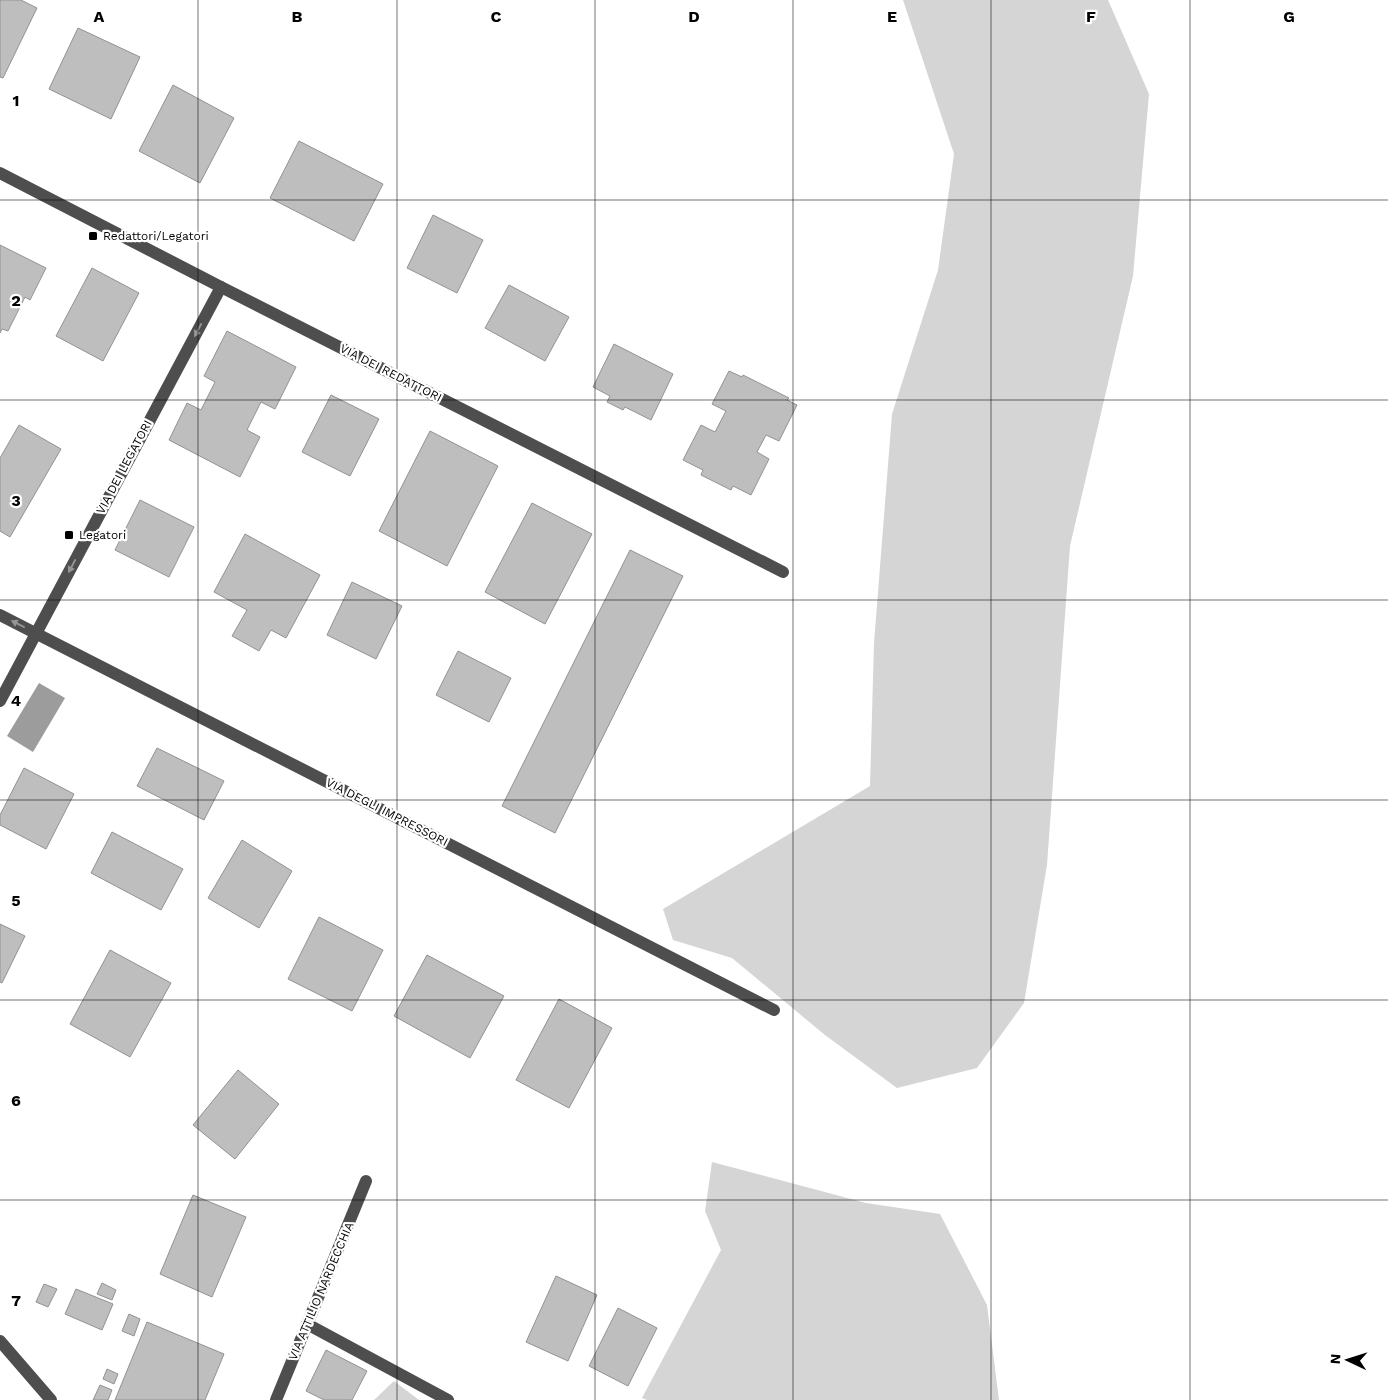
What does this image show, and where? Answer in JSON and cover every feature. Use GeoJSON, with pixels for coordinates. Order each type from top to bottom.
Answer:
{"type":"FeatureCollection","features":[{"type":"Feature","properties":{"kind":"street","name":"VIA DEI REDATTORI"},"geometry":{"type":"LineString","coordinates":[[0,173],[783,572]]}},
{"type":"Feature","properties":{"kind":"street","name":"VIA DEI LEGATORI"},"geometry":{"type":"LineString","coordinates":[[0,701],[221,287]]}},
{"type":"Feature","properties":{"kind":"street","name":"VIA DEGLI IMPRESSORI"},"geometry":{"type":"LineString","coordinates":[[0,615],[774,1010]]}},
{"type":"Feature","properties":{"kind":"street","name":"VIA ATTILIO NARDECCHIA"},"geometry":{"type":"LineString","coordinates":[[276,1400],[366,1181]]}},
{"type":"Feature","properties":{"kind":"street"},"geometry":{"type":"LineString","coordinates":[[307,1324],[448,1400]]}},
{"type":"Feature","properties":{"kind":"street"},"geometry":{"type":"LineString","coordinates":[[0,1341],[51,1400]]}},
{"type":"Feature","properties":{"kind":"shaded area"},"geometry":{"type":"Polygon","coordinates":[[[903,0],[1108,0],[1149,94],[1133,276],[1070,546],[1047,865],[1024,1003],[977,1068],[897,1088],[825,1035],[732,958],[673,940],[663,909],[870,786],[874,643],[892,414],[938,270],[954,154],[903,0]]]}},
{"type":"Feature","properties":{"kind":"shaded area"},"geometry":{"type":"Polygon","coordinates":[[[39,683],[65,698],[33,752],[7,736],[39,683]]]}},
{"type":"Feature","properties":{"kind":"shaded area"},"geometry":{"type":"Polygon","coordinates":[[[712,1162],[866,1203],[940,1214],[987,1305],[999,1400],[647,1400],[642,1398],[721,1250],[705,1211],[712,1162]]]}},
{"type":"Feature","properties":{"kind":"shaded area"},"geometry":{"type":"Polygon","coordinates":[[[394,1381],[419,1400],[374,1400],[394,1381]]]}},
{"type":"Feature","properties":{"kind":"building"},"geometry":{"type":"Polygon","coordinates":[[[0,0],[21,0],[37,8],[3,78],[0,77],[0,0]]]}},
{"type":"Feature","properties":{"kind":"building"},"geometry":{"type":"Polygon","coordinates":[[[78,28],[140,57],[111,119],[49,89],[78,28]]]}},
{"type":"Feature","properties":{"kind":"building"},"geometry":{"type":"Polygon","coordinates":[[[173,85],[234,118],[200,183],[139,151],[173,85]]]}},
{"type":"Feature","properties":{"kind":"building"},"geometry":{"type":"Polygon","coordinates":[[[299,141],[383,184],[354,241],[270,198],[299,141]]]}},
{"type":"Feature","properties":{"kind":"building"},"geometry":{"type":"Polygon","coordinates":[[[433,215],[483,240],[457,293],[407,268],[433,215]]]}},
{"type":"Feature","properties":{"kind":"building"},"geometry":{"type":"Polygon","coordinates":[[[0,245],[46,268],[30,300],[25,297],[8,331],[2,329],[0,333],[0,245]]]}},
{"type":"Feature","properties":{"kind":"building"},"geometry":{"type":"Polygon","coordinates":[[[92,268],[139,293],[103,361],[56,336],[92,268]]]}},
{"type":"Feature","properties":{"kind":"building"},"geometry":{"type":"Polygon","coordinates":[[[509,285],[569,317],[545,361],[485,328],[509,285]]]}},
{"type":"Feature","properties":{"kind":"building"},"geometry":{"type":"Polygon","coordinates":[[[227,331],[296,367],[275,409],[261,402],[247,430],[260,437],[240,477],[169,440],[187,403],[201,410],[215,382],[204,376],[227,331]]]}},
{"type":"Feature","properties":{"kind":"building"},"geometry":{"type":"Polygon","coordinates":[[[614,344],[673,374],[651,420],[625,407],[623,410],[607,402],[610,396],[593,387],[614,344]]]}},
{"type":"Feature","properties":{"kind":"building"},"geometry":{"type":"Polygon","coordinates":[[[729,371],[742,377],[743,375],[789,398],[787,400],[797,405],[779,441],[766,435],[757,452],[769,459],[751,495],[733,486],[731,490],[701,475],[703,470],[683,460],[701,425],[715,432],[726,411],[712,404],[729,371]]]}},
{"type":"Feature","properties":{"kind":"building"},"geometry":{"type":"Polygon","coordinates":[[[331,395],[379,419],[350,476],[302,452],[331,395]]]}},
{"type":"Feature","properties":{"kind":"building"},"geometry":{"type":"Polygon","coordinates":[[[19,425],[61,449],[10,537],[0,531],[0,458],[19,425]]]}},
{"type":"Feature","properties":{"kind":"building"},"geometry":{"type":"Polygon","coordinates":[[[430,431],[498,466],[447,566],[379,531],[430,431]]]}},
{"type":"Feature","properties":{"kind":"building"},"geometry":{"type":"Polygon","coordinates":[[[140,500],[194,527],[169,577],[115,550],[140,500]]]}},
{"type":"Feature","properties":{"kind":"building"},"geometry":{"type":"Polygon","coordinates":[[[532,503],[592,534],[545,624],[485,592],[532,503]]]}},
{"type":"Feature","properties":{"kind":"building"},"geometry":{"type":"Polygon","coordinates":[[[245,534],[320,575],[286,638],[271,630],[259,651],[232,636],[247,610],[214,592],[245,534]]]}},
{"type":"Feature","properties":{"kind":"building"},"geometry":{"type":"Polygon","coordinates":[[[630,550],[683,576],[555,833],[502,806],[630,550]]]}},
{"type":"Feature","properties":{"kind":"building"},"geometry":{"type":"Polygon","coordinates":[[[352,582],[402,606],[376,659],[327,635],[352,582]]]}},
{"type":"Feature","properties":{"kind":"building"},"geometry":{"type":"Polygon","coordinates":[[[458,651],[511,678],[489,722],[436,695],[458,651]]]}},
{"type":"Feature","properties":{"kind":"building"},"geometry":{"type":"Polygon","coordinates":[[[157,748],[224,781],[204,820],[137,786],[157,748]]]}},
{"type":"Feature","properties":{"kind":"building"},"geometry":{"type":"Polygon","coordinates":[[[24,768],[74,794],[46,849],[0,825],[0,815],[24,768]]]}},
{"type":"Feature","properties":{"kind":"building"},"geometry":{"type":"Polygon","coordinates":[[[112,832],[183,869],[161,910],[91,873],[112,832]]]}},
{"type":"Feature","properties":{"kind":"building"},"geometry":{"type":"Polygon","coordinates":[[[242,840],[292,871],[259,928],[208,898],[242,840]]]}},
{"type":"Feature","properties":{"kind":"building"},"geometry":{"type":"Polygon","coordinates":[[[319,917],[383,950],[352,1011],[288,979],[319,917]]]}},
{"type":"Feature","properties":{"kind":"building"},"geometry":{"type":"Polygon","coordinates":[[[0,924],[25,936],[2,983],[0,982],[0,924]]]}},
{"type":"Feature","properties":{"kind":"building"},"geometry":{"type":"Polygon","coordinates":[[[110,950],[171,983],[130,1057],[70,1024],[110,950]]]}},
{"type":"Feature","properties":{"kind":"building"},"geometry":{"type":"Polygon","coordinates":[[[427,955],[504,996],[470,1058],[394,1016],[427,955]]]}},
{"type":"Feature","properties":{"kind":"building"},"geometry":{"type":"Polygon","coordinates":[[[559,999],[612,1028],[569,1108],[516,1080],[559,999]]]}},
{"type":"Feature","properties":{"kind":"building"},"geometry":{"type":"Polygon","coordinates":[[[238,1070],[279,1104],[235,1159],[193,1125],[238,1070]]]}},
{"type":"Feature","properties":{"kind":"building"},"geometry":{"type":"Polygon","coordinates":[[[193,1195],[246,1217],[212,1297],[160,1274],[193,1195]]]}},
{"type":"Feature","properties":{"kind":"building"},"geometry":{"type":"Polygon","coordinates":[[[556,1276],[597,1295],[568,1361],[526,1342],[556,1276]]]}},
{"type":"Feature","properties":{"kind":"building"},"geometry":{"type":"Polygon","coordinates":[[[102,1283],[116,1290],[112,1300],[97,1294],[102,1283]]]}},
{"type":"Feature","properties":{"kind":"building"},"geometry":{"type":"Polygon","coordinates":[[[44,1284],[57,1289],[48,1307],[36,1302],[44,1284]]]}},
{"type":"Feature","properties":{"kind":"building"},"geometry":{"type":"Polygon","coordinates":[[[76,1289],[113,1304],[102,1330],[65,1314],[76,1289]]]}},
{"type":"Feature","properties":{"kind":"building"},"geometry":{"type":"Polygon","coordinates":[[[618,1308],[657,1328],[628,1386],[589,1366],[618,1308]]]}},
{"type":"Feature","properties":{"kind":"building"},"geometry":{"type":"Polygon","coordinates":[[[129,1314],[140,1319],[134,1336],[122,1331],[129,1314]]]}},
{"type":"Feature","properties":{"kind":"building"},"geometry":{"type":"Polygon","coordinates":[[[147,1322],[224,1354],[205,1400],[115,1400],[147,1322]]]}},
{"type":"Feature","properties":{"kind":"building"},"geometry":{"type":"Polygon","coordinates":[[[326,1350],[367,1371],[352,1400],[324,1400],[306,1391],[326,1350]]]}},
{"type":"Feature","properties":{"kind":"building"},"geometry":{"type":"Polygon","coordinates":[[[107,1369],[118,1374],[114,1384],[103,1379],[107,1369]]]}},
{"type":"Feature","properties":{"kind":"building"},"geometry":{"type":"Polygon","coordinates":[[[100,1385],[112,1390],[108,1400],[93,1400],[100,1385]]]}},
{"type":"Feature","properties":{"kind":"place","name":"Redattori/Legatori"},"geometry":{"type":"Point","coordinates":[93,236]}},
{"type":"Feature","properties":{"kind":"place","name":"Legatori"},"geometry":{"type":"Point","coordinates":[69,535]}}]}
